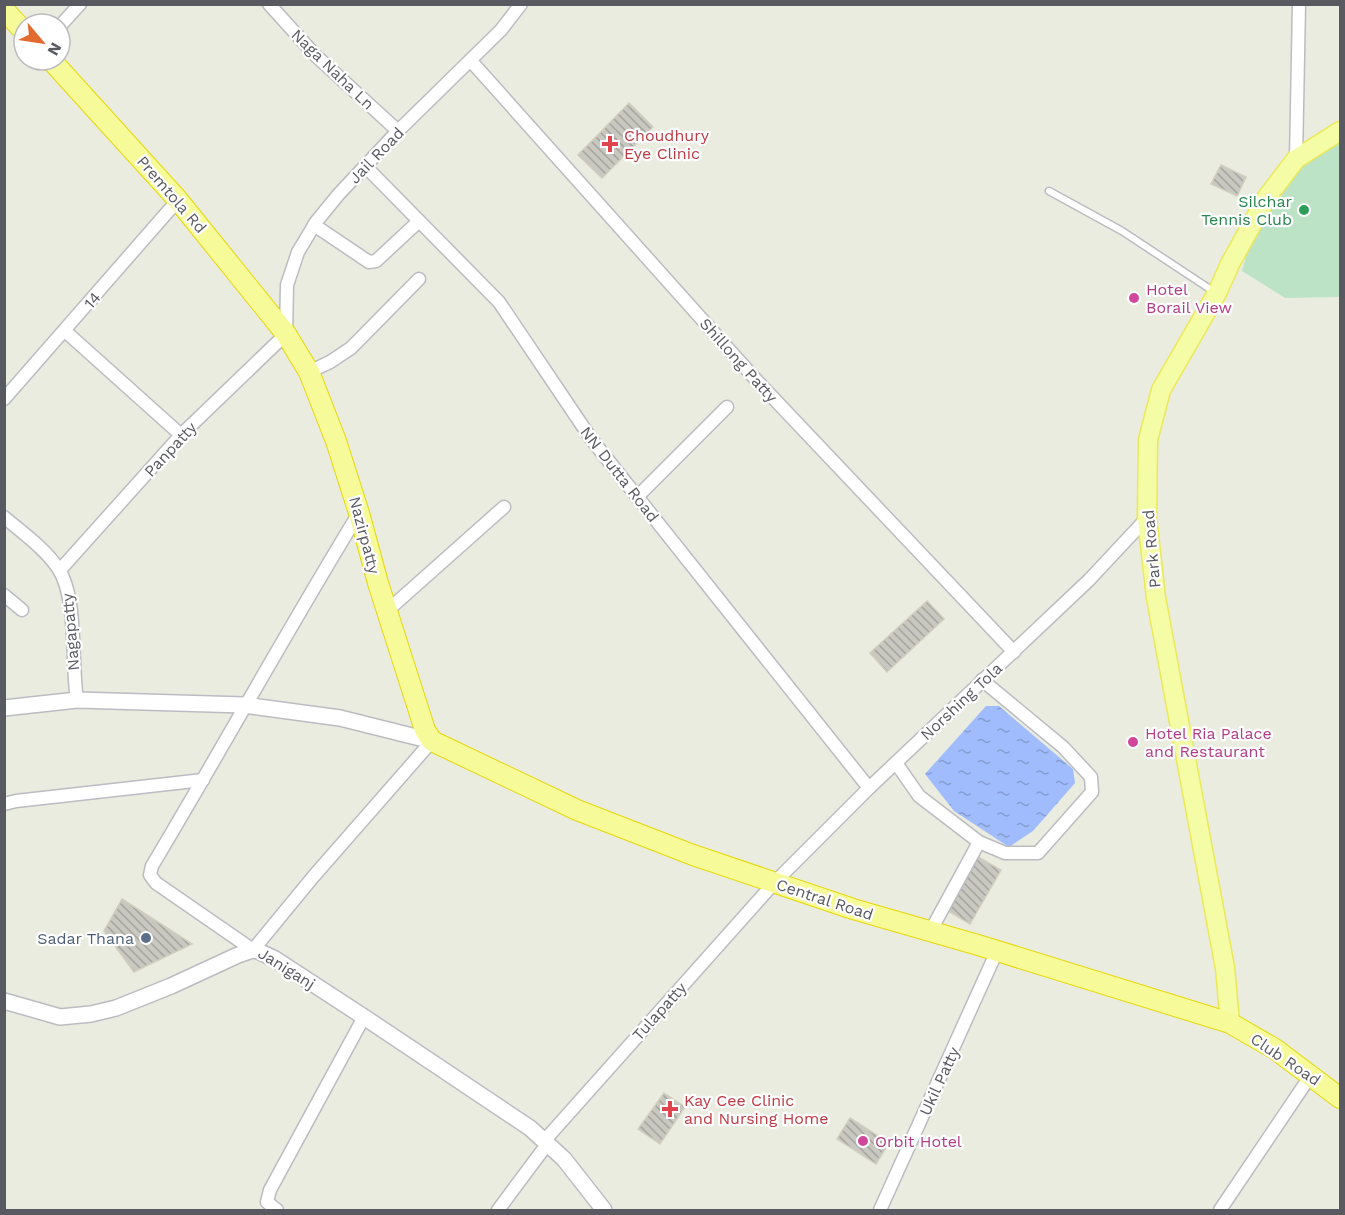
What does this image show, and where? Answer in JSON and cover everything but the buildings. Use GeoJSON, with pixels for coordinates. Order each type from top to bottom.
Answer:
{"type":"FeatureCollection","features":[{"type":"Feature","properties":{"kind":"highway","name":"Premtola Rd"},"geometry":{"type":"LineString","coordinates":[[62,72],[178,200],[286,334]]}},
{"type":"Feature","properties":{"kind":"highway","name":"Nazirpatty"},"geometry":{"type":"LineString","coordinates":[[286,334],[309,372],[336,441],[425,730],[432,741]]}},
{"type":"Feature","properties":{"kind":"highway","name":"Central Road"},"geometry":{"type":"LineString","coordinates":[[432,741],[624,830],[853,909],[1230,1023]]}},
{"type":"Feature","properties":{"kind":"highway","name":"Club Road"},"geometry":{"type":"LineString","coordinates":[[1230,1023],[1275,1048],[1341,1098]]}},
{"type":"Feature","properties":{"kind":"main road","name":"Park Road"},"geometry":{"type":"LineString","coordinates":[[1230,1023],[1225,968],[1156,598],[1147,518],[1148,440],[1161,390],[1217,293],[1230,264],[1267,197],[1296,159],[1341,131]]}},
{"type":"Feature","properties":{"kind":"street","name":"Naga Naha Ln"},"geometry":{"type":"LineString","coordinates":[[269,4],[315,55],[398,131]]}},
{"type":"Feature","properties":{"kind":"street","name":"Jail Road"},"geometry":{"type":"LineString","coordinates":[[286,334],[287,285],[298,252],[314,225],[398,131],[501,30],[521,4]]}},
{"type":"Feature","properties":{"kind":"street"},"geometry":{"type":"LineString","coordinates":[[1296,159],[1299,4]]}},
{"type":"Feature","properties":{"kind":"street","name":"Shillong Patty"},"geometry":{"type":"LineString","coordinates":[[471,61],[758,382],[1014,652]]}},
{"type":"Feature","properties":{"kind":"street","name":"NN Dutta Road"},"geometry":{"type":"LineString","coordinates":[[365,166],[504,308],[566,403],[637,497],[869,788]]}},
{"type":"Feature","properties":{"kind":"street","name":"14"},"geometry":{"type":"LineString","coordinates":[[4,399],[178,200]]}},
{"type":"Feature","properties":{"kind":"street"},"geometry":{"type":"LineString","coordinates":[[314,225],[369,262],[376,261],[419,221]]}},
{"type":"Feature","properties":{"kind":"street"},"geometry":{"type":"LineString","coordinates":[[309,372],[351,348],[419,279]]}},
{"type":"Feature","properties":{"kind":"street"},"geometry":{"type":"LineString","coordinates":[[65,331],[182,435]]}},
{"type":"Feature","properties":{"kind":"street","name":"Panpatty"},"geometry":{"type":"LineString","coordinates":[[60,570],[182,435],[286,334]]}},
{"type":"Feature","properties":{"kind":"street"},"geometry":{"type":"LineString","coordinates":[[637,497],[727,407]]}},
{"type":"Feature","properties":{"kind":"street"},"geometry":{"type":"LineString","coordinates":[[387,611],[504,507]]}},
{"type":"Feature","properties":{"kind":"street"},"geometry":{"type":"LineString","coordinates":[[253,950],[156,883],[150,875],[152,866],[244,705],[359,513]]}},
{"type":"Feature","properties":{"kind":"street","name":"Nagapatty"},"geometry":{"type":"LineString","coordinates":[[4,517],[45,552],[60,570],[66,583],[70,604],[77,700]]}},
{"type":"Feature","properties":{"kind":"street","name":"Norshing Tola"},"geometry":{"type":"LineString","coordinates":[[774,883],[869,788],[1089,580],[1147,518]]}},
{"type":"Feature","properties":{"kind":"street"},"geometry":{"type":"LineString","coordinates":[[4,596],[22,609]]}},
{"type":"Feature","properties":{"kind":"street"},"geometry":{"type":"LineString","coordinates":[[896,763],[919,796],[979,842],[1005,853],[1038,853],[1092,792],[1091,777],[1063,747],[982,680]]}},
{"type":"Feature","properties":{"kind":"street"},"geometry":{"type":"LineString","coordinates":[[4,708],[77,700],[244,705],[340,718],[432,741]]}},
{"type":"Feature","properties":{"kind":"street","name":"Janiganj"},"geometry":{"type":"LineString","coordinates":[[432,741],[253,950],[275,959],[364,1017],[547,1142],[564,1159],[604,1210]]}},
{"type":"Feature","properties":{"kind":"street"},"geometry":{"type":"LineString","coordinates":[[4,804],[203,780]]}},
{"type":"Feature","properties":{"kind":"street"},"geometry":{"type":"LineString","coordinates":[[930,932],[979,842]]}},
{"type":"Feature","properties":{"kind":"street","name":"Tulapatty"},"geometry":{"type":"LineString","coordinates":[[498,1210],[547,1142],[774,883]]}},
{"type":"Feature","properties":{"kind":"street"},"geometry":{"type":"LineString","coordinates":[[4,1001],[60,1017],[92,1014],[139,999],[253,950]]}},
{"type":"Feature","properties":{"kind":"street","name":"Ukil Patty"},"geometry":{"type":"LineString","coordinates":[[880,1210],[997,951]]}},
{"type":"Feature","properties":{"kind":"street"},"geometry":{"type":"LineString","coordinates":[[269,1208],[270,1190],[364,1017]]}},
{"type":"Feature","properties":{"kind":"street"},"geometry":{"type":"LineString","coordinates":[[1220,1210],[1311,1075]]}},
{"type":"Feature","properties":{"kind":"lane"},"geometry":{"type":"LineString","coordinates":[[1049,190],[1122,231],[1217,293]]}},
{"type":"Feature","properties":{"kind":"green space","name":"Silchar Tennis Club"},"geometry":{"type":"Polygon","coordinates":[[[1340,140],[1340,297],[1285,298],[1242,271],[1250,242],[1286,179],[1324,148],[1340,140]]]}},
{"type":"Feature","properties":{"kind":"water"},"geometry":{"type":"Polygon","coordinates":[[[986,706],[999,706],[1073,769],[1075,783],[1033,831],[1009,847],[954,811],[925,774],[986,706]]]}},
{"type":"Feature","properties":{"kind":"place","name":"Choudhury Eye Clinic"},"geometry":{"type":"Point","coordinates":[610,144]}},
{"type":"Feature","properties":{"kind":"place","name":"Silchar Tennis Club"},"geometry":{"type":"Point","coordinates":[1304,210]}},
{"type":"Feature","properties":{"kind":"place","name":"Hotel Borail View"},"geometry":{"type":"Point","coordinates":[1134,298]}},
{"type":"Feature","properties":{"kind":"place","name":"Hotel Ria Palace and Restaurant"},"geometry":{"type":"Point","coordinates":[1133,742]}},
{"type":"Feature","properties":{"kind":"place","name":"Sadar Thana"},"geometry":{"type":"Point","coordinates":[146,938]}},
{"type":"Feature","properties":{"kind":"place","name":"Kay Cee Clinic and Nursing Home"},"geometry":{"type":"Point","coordinates":[670,1109]}},
{"type":"Feature","properties":{"kind":"place","name":"Orbit Hotel"},"geometry":{"type":"Point","coordinates":[863,1141]}}]}
